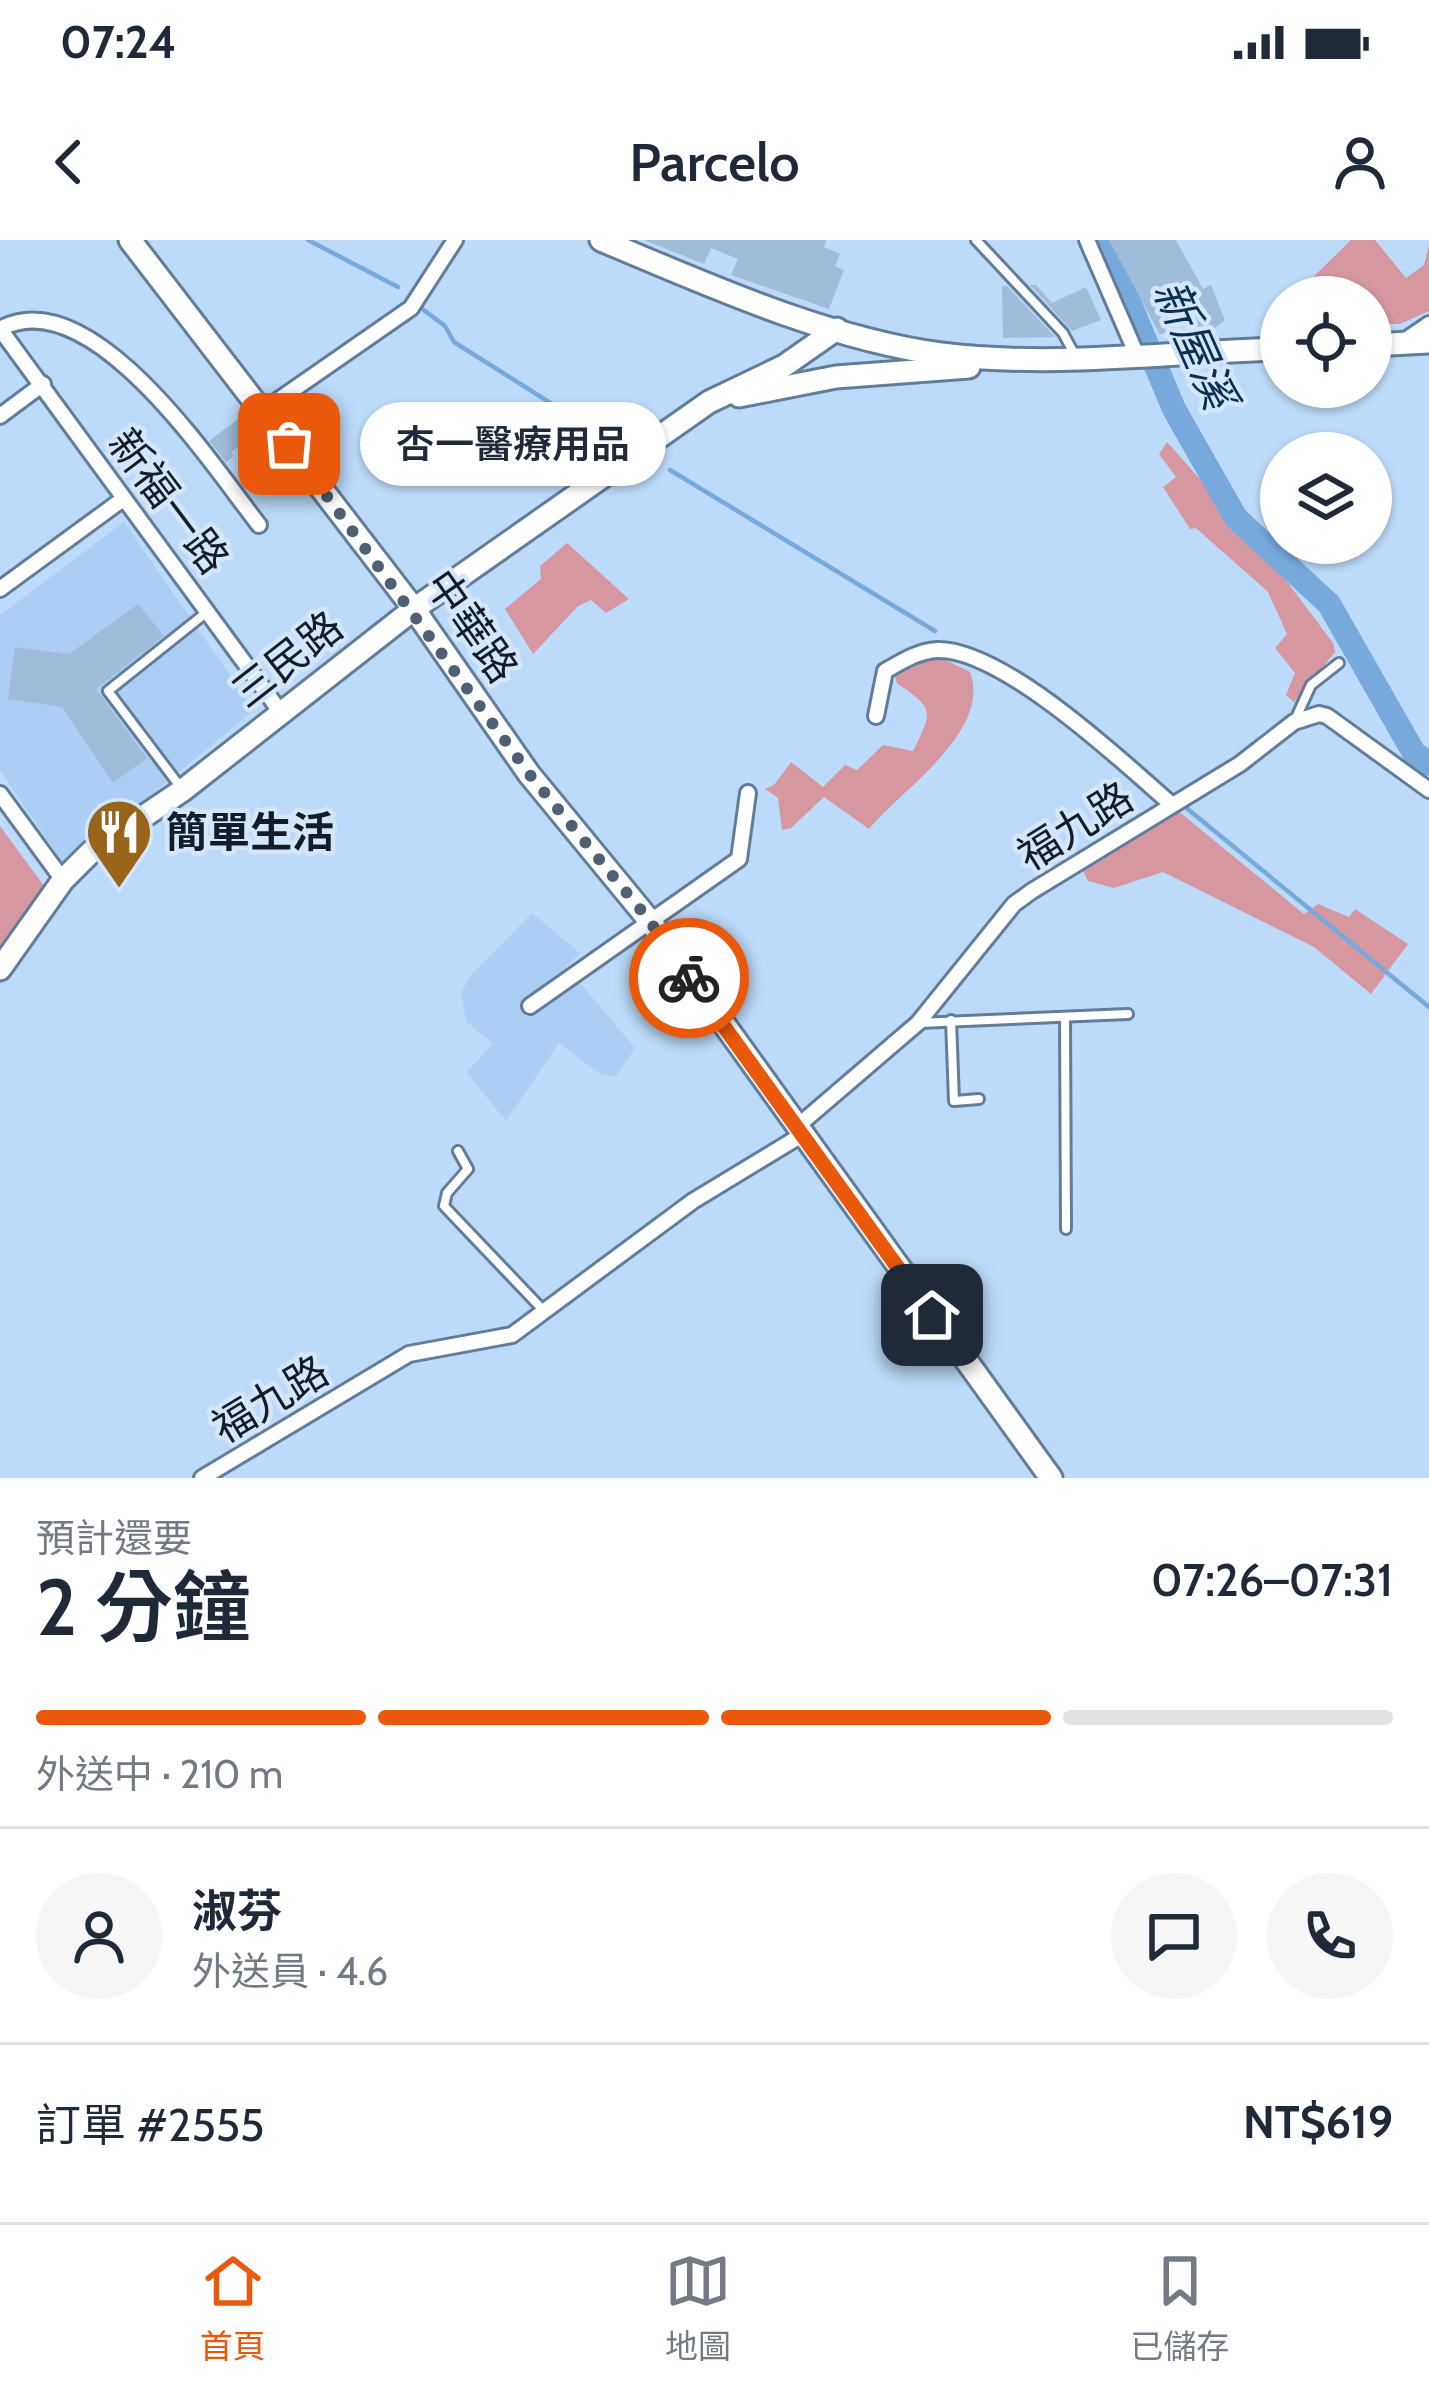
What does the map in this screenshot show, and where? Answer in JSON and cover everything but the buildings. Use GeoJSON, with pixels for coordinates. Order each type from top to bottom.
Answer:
{"type":"FeatureCollection","features":[{"type":"Feature","properties":{"kind":"main road","name":"中華路"},"geometry":{"type":"LineString","coordinates":[[130,240],[414,609],[530,775],[649,920],[1051,1478]]}},
{"type":"Feature","properties":{"kind":"main road"},"geometry":{"type":"LineString","coordinates":[[601,240],[838,329],[943,354],[1053,360]]}},
{"type":"Feature","properties":{"kind":"main road","name":"三民路"},"geometry":{"type":"LineString","coordinates":[[0,969],[63,880],[91,852],[183,790],[414,609],[709,402],[784,366],[838,329]]}},
{"type":"Feature","properties":{"kind":"main road"},"geometry":{"type":"LineString","coordinates":[[1392,344],[1429,342]]}},
{"type":"Feature","properties":{"kind":"main road"},"geometry":{"type":"LineString","coordinates":[[709,402],[836,377],[1137,353],[1260,350]]}},
{"type":"Feature","properties":{"kind":"street"},"geometry":{"type":"LineString","coordinates":[[264,410],[411,308],[455,240]]}},
{"type":"Feature","properties":{"kind":"street"},"geometry":{"type":"LineString","coordinates":[[1087,240],[1137,353]]}},
{"type":"Feature","properties":{"kind":"street"},"geometry":{"type":"LineString","coordinates":[[0,329],[18,320],[48,322],[108,350],[197,445],[259,525]]}},
{"type":"Feature","properties":{"kind":"street"},"geometry":{"type":"LineString","coordinates":[[1400,344],[1429,324]]}},
{"type":"Feature","properties":{"kind":"street","name":"新福一路"},"geometry":{"type":"LineString","coordinates":[[0,329],[282,714]]}},
{"type":"Feature","properties":{"kind":"street"},"geometry":{"type":"LineString","coordinates":[[0,416],[43,384]]}},
{"type":"Feature","properties":{"kind":"street"},"geometry":{"type":"LineString","coordinates":[[0,589],[123,499]]}},
{"type":"Feature","properties":{"kind":"street"},"geometry":{"type":"LineString","coordinates":[[876,716],[885,671],[924,653],[960,653],[1052,701],[1172,804]]}},
{"type":"Feature","properties":{"kind":"street"},"geometry":{"type":"LineString","coordinates":[[1294,722],[1327,716],[1429,790]]}},
{"type":"Feature","properties":{"kind":"street","name":"福九路"},"geometry":{"type":"LineString","coordinates":[[202,1478],[409,1354],[507,1337],[545,1312],[692,1201],[802,1129],[918,1023],[1014,904],[1240,764],[1294,722]]}},
{"type":"Feature","properties":{"kind":"street"},"geometry":{"type":"LineString","coordinates":[[530,1006],[739,859],[748,793]]}},
{"type":"Feature","properties":{"kind":"street"},"geometry":{"type":"LineString","coordinates":[[0,794],[63,880]]}},
{"type":"Feature","properties":{"kind":"lane"},"geometry":{"type":"LineString","coordinates":[[976,240],[1063,332],[1077,358]]}},
{"type":"Feature","properties":{"kind":"lane"},"geometry":{"type":"LineString","coordinates":[[183,790],[108,691],[209,610]]}},
{"type":"Feature","properties":{"kind":"lane"},"geometry":{"type":"LineString","coordinates":[[1294,722],[1311,685],[1339,663]]}},
{"type":"Feature","properties":{"kind":"lane"},"geometry":{"type":"LineString","coordinates":[[918,1023],[1128,1014]]}},
{"type":"Feature","properties":{"kind":"lane"},"geometry":{"type":"LineString","coordinates":[[1065,1018],[1066,1229]]}},
{"type":"Feature","properties":{"kind":"lane"},"geometry":{"type":"LineString","coordinates":[[951,1020],[953,1101],[979,1099]]}},
{"type":"Feature","properties":{"kind":"lane"},"geometry":{"type":"LineString","coordinates":[[458,1150],[468,1169],[447,1192],[444,1206],[545,1312]]}},
{"type":"Feature","properties":{"kind":"shaded area"},"geometry":{"type":"Polygon","coordinates":[[[1351,240],[1375,240],[1406,278],[1424,265],[1429,245],[1429,311],[1392,324],[1392,276],[1314,276],[1351,240]]]}},
{"type":"Feature","properties":{"kind":"shaded area"},"geometry":{"type":"Polygon","coordinates":[[[1167,442],[1260,547],[1260,564],[1274,564],[1333,643],[1335,652],[1294,702],[1286,695],[1295,673],[1275,648],[1287,634],[1268,592],[1196,528],[1190,529],[1163,487],[1176,477],[1159,454],[1167,442]]]}},
{"type":"Feature","properties":{"kind":"shaded area"},"geometry":{"type":"Polygon","coordinates":[[[124,522],[254,710],[65,866],[0,770],[0,615],[124,522]]]}},
{"type":"Feature","properties":{"kind":"shaded area"},"geometry":{"type":"Polygon","coordinates":[[[567,543],[629,599],[606,613],[591,600],[578,606],[533,654],[505,609],[541,579],[540,566],[567,543]]]}},
{"type":"Feature","properties":{"kind":"shaded area"},"geometry":{"type":"Polygon","coordinates":[[[941,658],[970,672],[973,694],[968,716],[940,758],[869,829],[824,797],[791,828],[782,830],[778,798],[765,789],[774,785],[791,762],[823,787],[845,765],[857,770],[883,745],[913,751],[926,711],[897,683],[894,674],[905,665],[941,658]]]}},
{"type":"Feature","properties":{"kind":"shaded area"},"geometry":{"type":"Polygon","coordinates":[[[1172,806],[1304,914],[1318,904],[1349,917],[1355,909],[1408,944],[1371,994],[1314,947],[1163,872],[1114,888],[1088,881],[1083,871],[1172,806]]]}},
{"type":"Feature","properties":{"kind":"shaded area"},"geometry":{"type":"Polygon","coordinates":[[[0,826],[47,890],[0,958],[0,826]]]}},
{"type":"Feature","properties":{"kind":"shaded area"},"geometry":{"type":"Polygon","coordinates":[[[532,913],[580,953],[566,966],[635,1048],[616,1076],[601,1075],[559,1043],[506,1121],[466,1072],[493,1044],[466,1021],[461,992],[473,973],[532,913]]]}},
{"type":"Feature","properties":{"kind":"waterway"},"geometry":{"type":"LineString","coordinates":[[308,240],[398,287]]}},
{"type":"Feature","properties":{"kind":"waterway","name":"新屋溪"},"geometry":{"type":"LineString","coordinates":[[1103,240],[1174,409],[1236,518],[1329,604],[1414,753],[1429,764]]}},
{"type":"Feature","properties":{"kind":"waterway"},"geometry":{"type":"LineString","coordinates":[[421,308],[445,326],[454,342],[606,438]]}},
{"type":"Feature","properties":{"kind":"waterway"},"geometry":{"type":"LineString","coordinates":[[670,470],[935,631]]}},
{"type":"Feature","properties":{"kind":"waterway"},"geometry":{"type":"LineString","coordinates":[[1184,806],[1429,1007]]}},
{"type":"Feature","properties":{"kind":"way so far"},"geometry":{"type":"LineString","coordinates":[[289,444],[414,609],[530,775],[649,920],[689,978]]}},
{"type":"Feature","properties":{"kind":"place","name":"杏一醫療用品"},"geometry":{"type":"Point","coordinates":[289,444]}},
{"type":"Feature","properties":{"kind":"place","name":"簡單生活"},"geometry":{"type":"Point","coordinates":[119,891]}},
{"type":"Feature","properties":{"kind":"route"},"geometry":{"type":"LineString","coordinates":[[689,978],[932,1315]]}}]}
